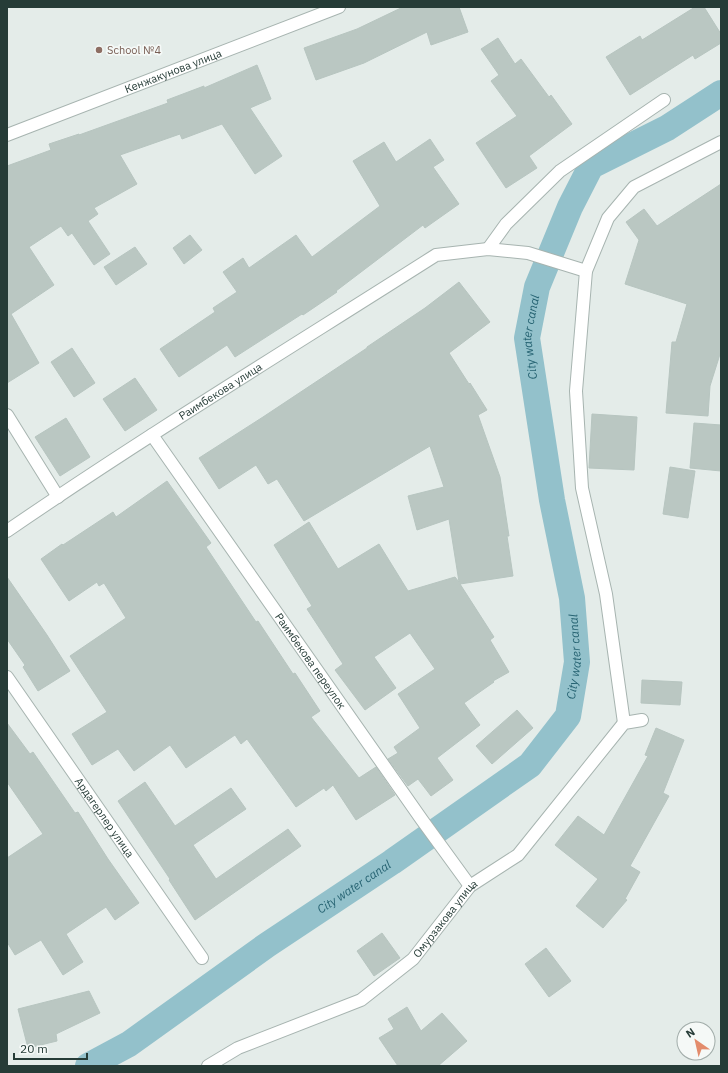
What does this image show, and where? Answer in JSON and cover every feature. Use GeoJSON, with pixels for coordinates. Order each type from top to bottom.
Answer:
{"type":"FeatureCollection","features":[{"type":"Feature","properties":{"kind":"street","name":"Кенжакунова улица"},"geometry":{"type":"LineString","coordinates":[[7,135],[339,7]]}},
{"type":"Feature","properties":{"kind":"street"},"geometry":{"type":"LineString","coordinates":[[488,249],[506,224],[560,171],[664,100]]}},
{"type":"Feature","properties":{"kind":"street"},"geometry":{"type":"LineString","coordinates":[[642,720],[624,723],[606,594],[582,488],[576,391],[586,271],[608,218],[634,187],[721,142]]}},
{"type":"Feature","properties":{"kind":"street"},"geometry":{"type":"LineString","coordinates":[[488,249],[528,253],[586,271]]}},
{"type":"Feature","properties":{"kind":"street","name":"Раимбекова улица"},"geometry":{"type":"LineString","coordinates":[[7,531],[152,435],[436,256],[488,249]]}},
{"type":"Feature","properties":{"kind":"street"},"geometry":{"type":"LineString","coordinates":[[7,415],[58,497]]}},
{"type":"Feature","properties":{"kind":"street","name":"Раимбекова переулок"},"geometry":{"type":"LineString","coordinates":[[152,435],[470,886]]}},
{"type":"Feature","properties":{"kind":"street","name":"Ардагерлер улица"},"geometry":{"type":"LineString","coordinates":[[7,677],[202,958]]}},
{"type":"Feature","properties":{"kind":"street","name":"Омурзакова улица"},"geometry":{"type":"LineString","coordinates":[[208,1066],[238,1048],[361,1000],[413,958],[470,886],[518,854],[624,723]]}},
{"type":"Feature","properties":{"kind":"building"},"geometry":{"type":"Polygon","coordinates":[[[403,7],[459,7],[468,32],[431,45],[427,32],[364,63],[316,80],[304,48],[357,29],[403,7]]]}},
{"type":"Feature","properties":{"kind":"building"},"geometry":{"type":"Polygon","coordinates":[[[695,7],[704,7],[721,34],[721,43],[695,59],[693,55],[630,95],[606,57],[640,36],[642,40],[695,7]]]}},
{"type":"Feature","properties":{"kind":"building"},"geometry":{"type":"Polygon","coordinates":[[[498,38],[515,64],[521,59],[549,97],[551,95],[572,124],[529,156],[537,168],[506,188],[476,143],[517,116],[491,81],[499,75],[481,49],[498,38]]]}},
{"type":"Feature","properties":{"kind":"building"},"geometry":{"type":"Polygon","coordinates":[[[257,65],[271,99],[250,108],[282,156],[255,174],[222,124],[182,139],[180,134],[120,155],[137,184],[94,208],[98,214],[88,221],[110,254],[94,265],[72,233],[68,236],[61,226],[29,247],[54,285],[11,314],[39,363],[7,383],[7,166],[51,150],[49,144],[79,135],[168,103],[167,100],[204,86],[204,88],[257,65]]]}},
{"type":"Feature","properties":{"kind":"building"},"geometry":{"type":"Polygon","coordinates":[[[430,139],[444,160],[433,167],[459,204],[425,228],[423,225],[336,291],[337,292],[303,315],[302,314],[235,357],[227,345],[179,377],[160,349],[215,312],[213,308],[237,292],[223,272],[243,258],[249,268],[296,235],[312,257],[380,206],[353,161],[384,142],[396,162],[430,139]]]}},
{"type":"Feature","properties":{"kind":"building"},"geometry":{"type":"Polygon","coordinates":[[[721,184],[721,351],[710,386],[708,416],[666,413],[672,342],[676,342],[687,304],[625,284],[639,240],[626,222],[644,209],[657,226],[721,184]]]}},
{"type":"Feature","properties":{"kind":"building"},"geometry":{"type":"Polygon","coordinates":[[[190,235],[202,250],[184,264],[173,248],[190,235]]]}},
{"type":"Feature","properties":{"kind":"building"},"geometry":{"type":"Polygon","coordinates":[[[135,247],[147,264],[116,285],[104,267],[135,247]]]}},
{"type":"Feature","properties":{"kind":"building"},"geometry":{"type":"Polygon","coordinates":[[[459,282],[490,322],[449,353],[487,410],[478,415],[500,477],[509,536],[507,536],[513,576],[460,584],[494,637],[490,640],[509,672],[493,681],[494,682],[464,703],[480,725],[437,758],[453,780],[431,796],[418,779],[408,786],[388,759],[398,753],[394,747],[420,728],[398,694],[435,669],[410,633],[374,657],[396,688],[365,710],[335,670],[343,664],[307,609],[312,606],[274,545],[309,522],[338,569],[379,544],[408,591],[455,577],[459,582],[449,519],[417,530],[408,496],[444,487],[430,446],[304,521],[277,479],[268,484],[256,465],[219,489],[199,458],[367,348],[425,308],[459,282]]]}},
{"type":"Feature","properties":{"kind":"building"},"geometry":{"type":"Polygon","coordinates":[[[72,348],[95,383],[74,397],[51,362],[72,348]]]}},
{"type":"Feature","properties":{"kind":"building"},"geometry":{"type":"Polygon","coordinates":[[[135,378],[157,410],[125,431],[103,399],[135,378]]]}},
{"type":"Feature","properties":{"kind":"building"},"geometry":{"type":"Polygon","coordinates":[[[592,414],[637,417],[634,470],[589,468],[592,414]]]}},
{"type":"Feature","properties":{"kind":"building"},"geometry":{"type":"Polygon","coordinates":[[[66,418],[90,457],[60,476],[35,437],[66,418]]]}},
{"type":"Feature","properties":{"kind":"building"},"geometry":{"type":"Polygon","coordinates":[[[694,423],[721,425],[721,471],[690,468],[694,423]]]}},
{"type":"Feature","properties":{"kind":"building"},"geometry":{"type":"Polygon","coordinates":[[[670,467],[695,471],[688,518],[663,514],[670,467]]]}},
{"type":"Feature","properties":{"kind":"building"},"geometry":{"type":"Polygon","coordinates":[[[167,481],[211,543],[206,547],[256,622],[258,621],[293,674],[295,673],[320,711],[311,717],[359,778],[376,767],[395,795],[356,820],[333,785],[326,791],[324,788],[296,807],[247,739],[241,744],[235,735],[186,768],[170,745],[134,771],[118,749],[92,765],[72,734],[107,712],[70,656],[126,618],[104,583],[99,586],[97,582],[69,601],[41,559],[113,512],[116,517],[167,481]]]}},
{"type":"Feature","properties":{"kind":"building"},"geometry":{"type":"Polygon","coordinates":[[[7,577],[70,671],[38,691],[23,667],[25,665],[7,639],[7,577]]]}},
{"type":"Feature","properties":{"kind":"building"},"geometry":{"type":"Polygon","coordinates":[[[642,680],[682,682],[680,705],[641,703],[642,680]]]}},
{"type":"Feature","properties":{"kind":"building"},"geometry":{"type":"Polygon","coordinates":[[[517,710],[533,728],[492,764],[476,746],[517,710]]]}},
{"type":"Feature","properties":{"kind":"building"},"geometry":{"type":"Polygon","coordinates":[[[7,723],[30,754],[33,752],[75,813],[78,812],[108,859],[139,903],[115,920],[106,907],[66,934],[83,962],[63,975],[41,940],[15,955],[7,942],[7,858],[43,834],[7,782],[7,723]]]}},
{"type":"Feature","properties":{"kind":"building"},"geometry":{"type":"Polygon","coordinates":[[[656,728],[684,740],[663,793],[669,796],[630,866],[640,872],[625,899],[627,900],[603,928],[576,906],[598,879],[555,845],[578,816],[604,835],[648,756],[645,755],[656,728]]]}},
{"type":"Feature","properties":{"kind":"building"},"geometry":{"type":"Polygon","coordinates":[[[145,782],[175,826],[231,788],[246,809],[193,845],[216,879],[288,829],[301,846],[195,920],[169,880],[170,879],[118,801],[145,782]]]}},
{"type":"Feature","properties":{"kind":"building"},"geometry":{"type":"Polygon","coordinates":[[[382,933],[400,958],[374,976],[357,951],[382,933]]]}},
{"type":"Feature","properties":{"kind":"building"},"geometry":{"type":"Polygon","coordinates":[[[546,948],[571,981],[549,997],[525,964],[546,948]]]}},
{"type":"Feature","properties":{"kind":"building"},"geometry":{"type":"Polygon","coordinates":[[[89,991],[100,1013],[56,1034],[57,1041],[28,1048],[18,1009],[89,991]]]}},
{"type":"Feature","properties":{"kind":"building"},"geometry":{"type":"Polygon","coordinates":[[[407,1007],[421,1031],[442,1013],[467,1041],[438,1066],[398,1066],[379,1038],[394,1029],[388,1019],[407,1007]]]}},
{"type":"Feature","properties":{"kind":"waterway","name":"City water canal"},"geometry":{"type":"LineString","coordinates":[[88,1066],[129,1044],[267,945],[392,862],[530,765],[568,716],[577,662],[572,598],[552,500],[527,338],[537,287],[570,207],[591,166],[667,128],[721,93]]}},
{"type":"Feature","properties":{"kind":"place","name":"School №4"},"geometry":{"type":"Point","coordinates":[99,50]}}]}
